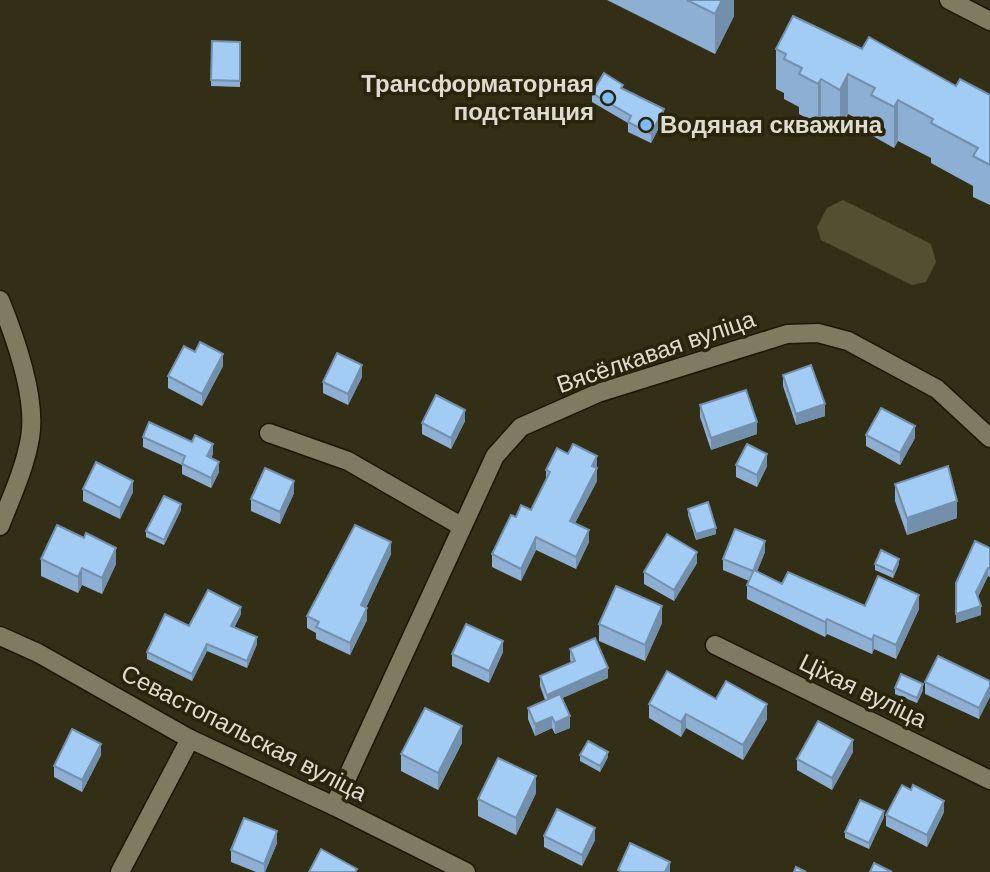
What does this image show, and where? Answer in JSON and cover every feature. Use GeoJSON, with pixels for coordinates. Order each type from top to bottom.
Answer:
{"type":"FeatureCollection","features":[{"type":"Feature","properties":{"kind":"street"},"geometry":{"type":"LineString","coordinates":[[949,0],[990,21]]}},
{"type":"Feature","properties":{"kind":"street"},"geometry":{"type":"LineString","coordinates":[[0,300],[19,348],[30,436],[17,484],[0,526]]}},
{"type":"Feature","properties":{"kind":"street","name":"Вясёлкавая вуліца"},"geometry":{"type":"LineString","coordinates":[[334,806],[495,456],[521,426],[598,393],[787,334],[818,333],[848,341],[937,389],[990,438]]}},
{"type":"Feature","properties":{"kind":"street"},"geometry":{"type":"LineString","coordinates":[[269,433],[348,461],[461,526]]}},
{"type":"Feature","properties":{"kind":"street","name":"Севастопальская вуліца"},"geometry":{"type":"LineString","coordinates":[[0,636],[37,653],[190,739],[334,806],[466,872]]}},
{"type":"Feature","properties":{"kind":"street","name":"Ціхая вуліца"},"geometry":{"type":"LineString","coordinates":[[715,645],[990,780]]}},
{"type":"Feature","properties":{"kind":"street"},"geometry":{"type":"LineString","coordinates":[[120,872],[190,739]]}},
{"type":"Feature","properties":{"kind":"shaded area"},"geometry":{"type":"Polygon","coordinates":[[[843,200],[931,244],[936,262],[926,282],[912,285],[821,240],[817,227],[827,208],[843,200]]]}},
{"type":"Feature","properties":{"kind":"building"},"geometry":{"type":"Polygon","coordinates":[[[687,0],[722,0],[715,14],[687,0]]]}},
{"type":"Feature","properties":{"kind":"building"},"geometry":{"type":"Polygon","coordinates":[[[793,16],[862,49],[869,37],[956,86],[960,79],[990,95],[990,165],[973,156],[978,148],[931,123],[933,119],[898,100],[894,107],[871,95],[875,88],[848,74],[840,90],[821,79],[818,84],[799,74],[802,68],[784,59],[786,54],[776,49],[793,16]]]}},
{"type":"Feature","properties":{"kind":"building"},"geometry":{"type":"Polygon","coordinates":[[[212,41],[240,42],[240,81],[211,80],[212,41]]]}},
{"type":"Feature","properties":{"kind":"building"},"geometry":{"type":"Polygon","coordinates":[[[604,73],[623,85],[621,88],[664,109],[651,134],[628,122],[631,116],[592,93],[604,73]]]}},
{"type":"Feature","properties":{"kind":"building"},"geometry":{"type":"Polygon","coordinates":[[[200,342],[223,354],[202,394],[168,376],[184,346],[195,352],[200,342]]]}},
{"type":"Feature","properties":{"kind":"building"},"geometry":{"type":"Polygon","coordinates":[[[337,353],[362,365],[348,394],[323,382],[337,353]]]}},
{"type":"Feature","properties":{"kind":"building"},"geometry":{"type":"Polygon","coordinates":[[[811,365],[825,404],[796,414],[783,375],[811,365]]]}},
{"type":"Feature","properties":{"kind":"building"},"geometry":{"type":"Polygon","coordinates":[[[746,390],[757,422],[711,438],[700,405],[746,390]]]}},
{"type":"Feature","properties":{"kind":"building"},"geometry":{"type":"Polygon","coordinates":[[[436,395],[465,410],[451,438],[422,423],[436,395]]]}},
{"type":"Feature","properties":{"kind":"building"},"geometry":{"type":"Polygon","coordinates":[[[881,408],[915,426],[900,453],[866,435],[881,408]]]}},
{"type":"Feature","properties":{"kind":"building"},"geometry":{"type":"Polygon","coordinates":[[[149,422],[192,442],[195,435],[213,444],[207,456],[219,462],[211,478],[182,464],[185,456],[143,437],[149,422]]]}},
{"type":"Feature","properties":{"kind":"building"},"geometry":{"type":"Polygon","coordinates":[[[573,444],[597,456],[592,466],[597,468],[570,521],[589,530],[576,557],[536,537],[521,569],[492,554],[511,515],[516,517],[521,505],[531,510],[550,472],[546,470],[557,448],[568,454],[573,444]]]}},
{"type":"Feature","properties":{"kind":"building"},"geometry":{"type":"Polygon","coordinates":[[[747,444],[767,454],[757,475],[736,465],[747,444]]]}},
{"type":"Feature","properties":{"kind":"building"},"geometry":{"type":"Polygon","coordinates":[[[96,462],[133,481],[120,508],[83,489],[96,462]]]}},
{"type":"Feature","properties":{"kind":"building"},"geometry":{"type":"Polygon","coordinates":[[[948,466],[957,501],[907,518],[895,484],[948,466]]]}},
{"type":"Feature","properties":{"kind":"building"},"geometry":{"type":"Polygon","coordinates":[[[265,468],[294,481],[280,512],[251,499],[265,468]]]}},
{"type":"Feature","properties":{"kind":"building"},"geometry":{"type":"Polygon","coordinates":[[[164,496],[181,504],[164,540],[146,531],[164,496]]]}},
{"type":"Feature","properties":{"kind":"building"},"geometry":{"type":"Polygon","coordinates":[[[708,502],[716,528],[696,534],[688,509],[708,502]]]}},
{"type":"Feature","properties":{"kind":"building"},"geometry":{"type":"Polygon","coordinates":[[[57,525],[84,538],[86,533],[116,548],[102,578],[82,568],[78,577],[41,559],[57,525]]]}},
{"type":"Feature","properties":{"kind":"building"},"geometry":{"type":"Polygon","coordinates":[[[355,525],[391,542],[361,605],[367,608],[350,643],[316,627],[319,622],[307,616],[355,525]]]}},
{"type":"Feature","properties":{"kind":"building"},"geometry":{"type":"Polygon","coordinates":[[[735,529],[765,541],[753,571],[723,559],[735,529]]]}},
{"type":"Feature","properties":{"kind":"building"},"geometry":{"type":"Polygon","coordinates":[[[667,534],[697,552],[674,590],[644,572],[667,534]]]}},
{"type":"Feature","properties":{"kind":"building"},"geometry":{"type":"Polygon","coordinates":[[[975,541],[990,548],[990,569],[988,568],[976,592],[981,606],[956,614],[956,583],[975,541]]]}},
{"type":"Feature","properties":{"kind":"building"},"geometry":{"type":"Polygon","coordinates":[[[881,550],[899,559],[893,572],[875,564],[881,550]]]}},
{"type":"Feature","properties":{"kind":"building"},"geometry":{"type":"Polygon","coordinates":[[[754,570],[782,584],[788,572],[865,606],[878,576],[919,595],[896,645],[874,635],[872,640],[827,619],[825,622],[747,585],[754,570]]]}},
{"type":"Feature","properties":{"kind":"building"},"geometry":{"type":"Polygon","coordinates":[[[616,586],[662,606],[645,645],[599,624],[616,586]]]}},
{"type":"Feature","properties":{"kind":"building"},"geometry":{"type":"Polygon","coordinates":[[[208,590],[241,607],[231,626],[257,637],[247,661],[207,644],[192,674],[147,652],[165,614],[189,626],[208,590]]]}},
{"type":"Feature","properties":{"kind":"building"},"geometry":{"type":"Polygon","coordinates":[[[466,624],[503,641],[489,671],[452,654],[466,624]]]}},
{"type":"Feature","properties":{"kind":"building"},"geometry":{"type":"Polygon","coordinates":[[[595,638],[608,668],[547,695],[540,676],[575,661],[570,649],[595,638]]]}},
{"type":"Feature","properties":{"kind":"building"},"geometry":{"type":"Polygon","coordinates":[[[938,656],[990,681],[979,708],[925,682],[938,656]]]}},
{"type":"Feature","properties":{"kind":"building"},"geometry":{"type":"Polygon","coordinates":[[[667,671],[716,699],[726,681],[767,704],[743,745],[686,714],[681,722],[649,704],[667,671]]]}},
{"type":"Feature","properties":{"kind":"building"},"geometry":{"type":"Polygon","coordinates":[[[901,674],[923,684],[917,698],[895,688],[901,674]]]}},
{"type":"Feature","properties":{"kind":"building"},"geometry":{"type":"Polygon","coordinates":[[[560,694],[570,716],[555,723],[552,717],[535,724],[528,708],[560,694]]]}},
{"type":"Feature","properties":{"kind":"building"},"geometry":{"type":"Polygon","coordinates":[[[425,708],[462,726],[438,773],[401,754],[425,708]]]}},
{"type":"Feature","properties":{"kind":"building"},"geometry":{"type":"Polygon","coordinates":[[[818,721],[853,740],[832,778],[797,759],[818,721]]]}},
{"type":"Feature","properties":{"kind":"building"},"geometry":{"type":"Polygon","coordinates":[[[72,729],[101,744],[82,780],[54,766],[72,729]]]}},
{"type":"Feature","properties":{"kind":"building"},"geometry":{"type":"Polygon","coordinates":[[[588,741],[608,752],[600,766],[580,755],[588,741]]]}},
{"type":"Feature","properties":{"kind":"building"},"geometry":{"type":"Polygon","coordinates":[[[498,758],[536,776],[516,818],[478,799],[498,758]]]}},
{"type":"Feature","properties":{"kind":"building"},"geometry":{"type":"Polygon","coordinates":[[[902,785],[911,790],[913,785],[944,801],[927,835],[886,815],[902,785]]]}},
{"type":"Feature","properties":{"kind":"building"},"geometry":{"type":"Polygon","coordinates":[[[860,800],[884,811],[869,843],[845,832],[860,800]]]}},
{"type":"Feature","properties":{"kind":"building"},"geometry":{"type":"Polygon","coordinates":[[[557,809],[595,828],[582,855],[544,836],[557,809]]]}},
{"type":"Feature","properties":{"kind":"building"},"geometry":{"type":"Polygon","coordinates":[[[244,818],[277,831],[264,864],[231,850],[244,818]]]}},
{"type":"Feature","properties":{"kind":"building"},"geometry":{"type":"Polygon","coordinates":[[[630,843],[670,862],[665,872],[618,870],[630,843]]]}},
{"type":"Feature","properties":{"kind":"building"},"geometry":{"type":"Polygon","coordinates":[[[321,849],[357,869],[355,872],[309,872],[321,849]]]}},
{"type":"Feature","properties":{"kind":"building"},"geometry":{"type":"Polygon","coordinates":[[[874,863],[892,872],[870,872],[874,863]]]}},
{"type":"Feature","properties":{"kind":"place","name":"Трансформаторная подстанция"},"geometry":{"type":"Point","coordinates":[608,98]}},
{"type":"Feature","properties":{"kind":"place","name":"Водяная скважина"},"geometry":{"type":"Point","coordinates":[646,125]}}]}
